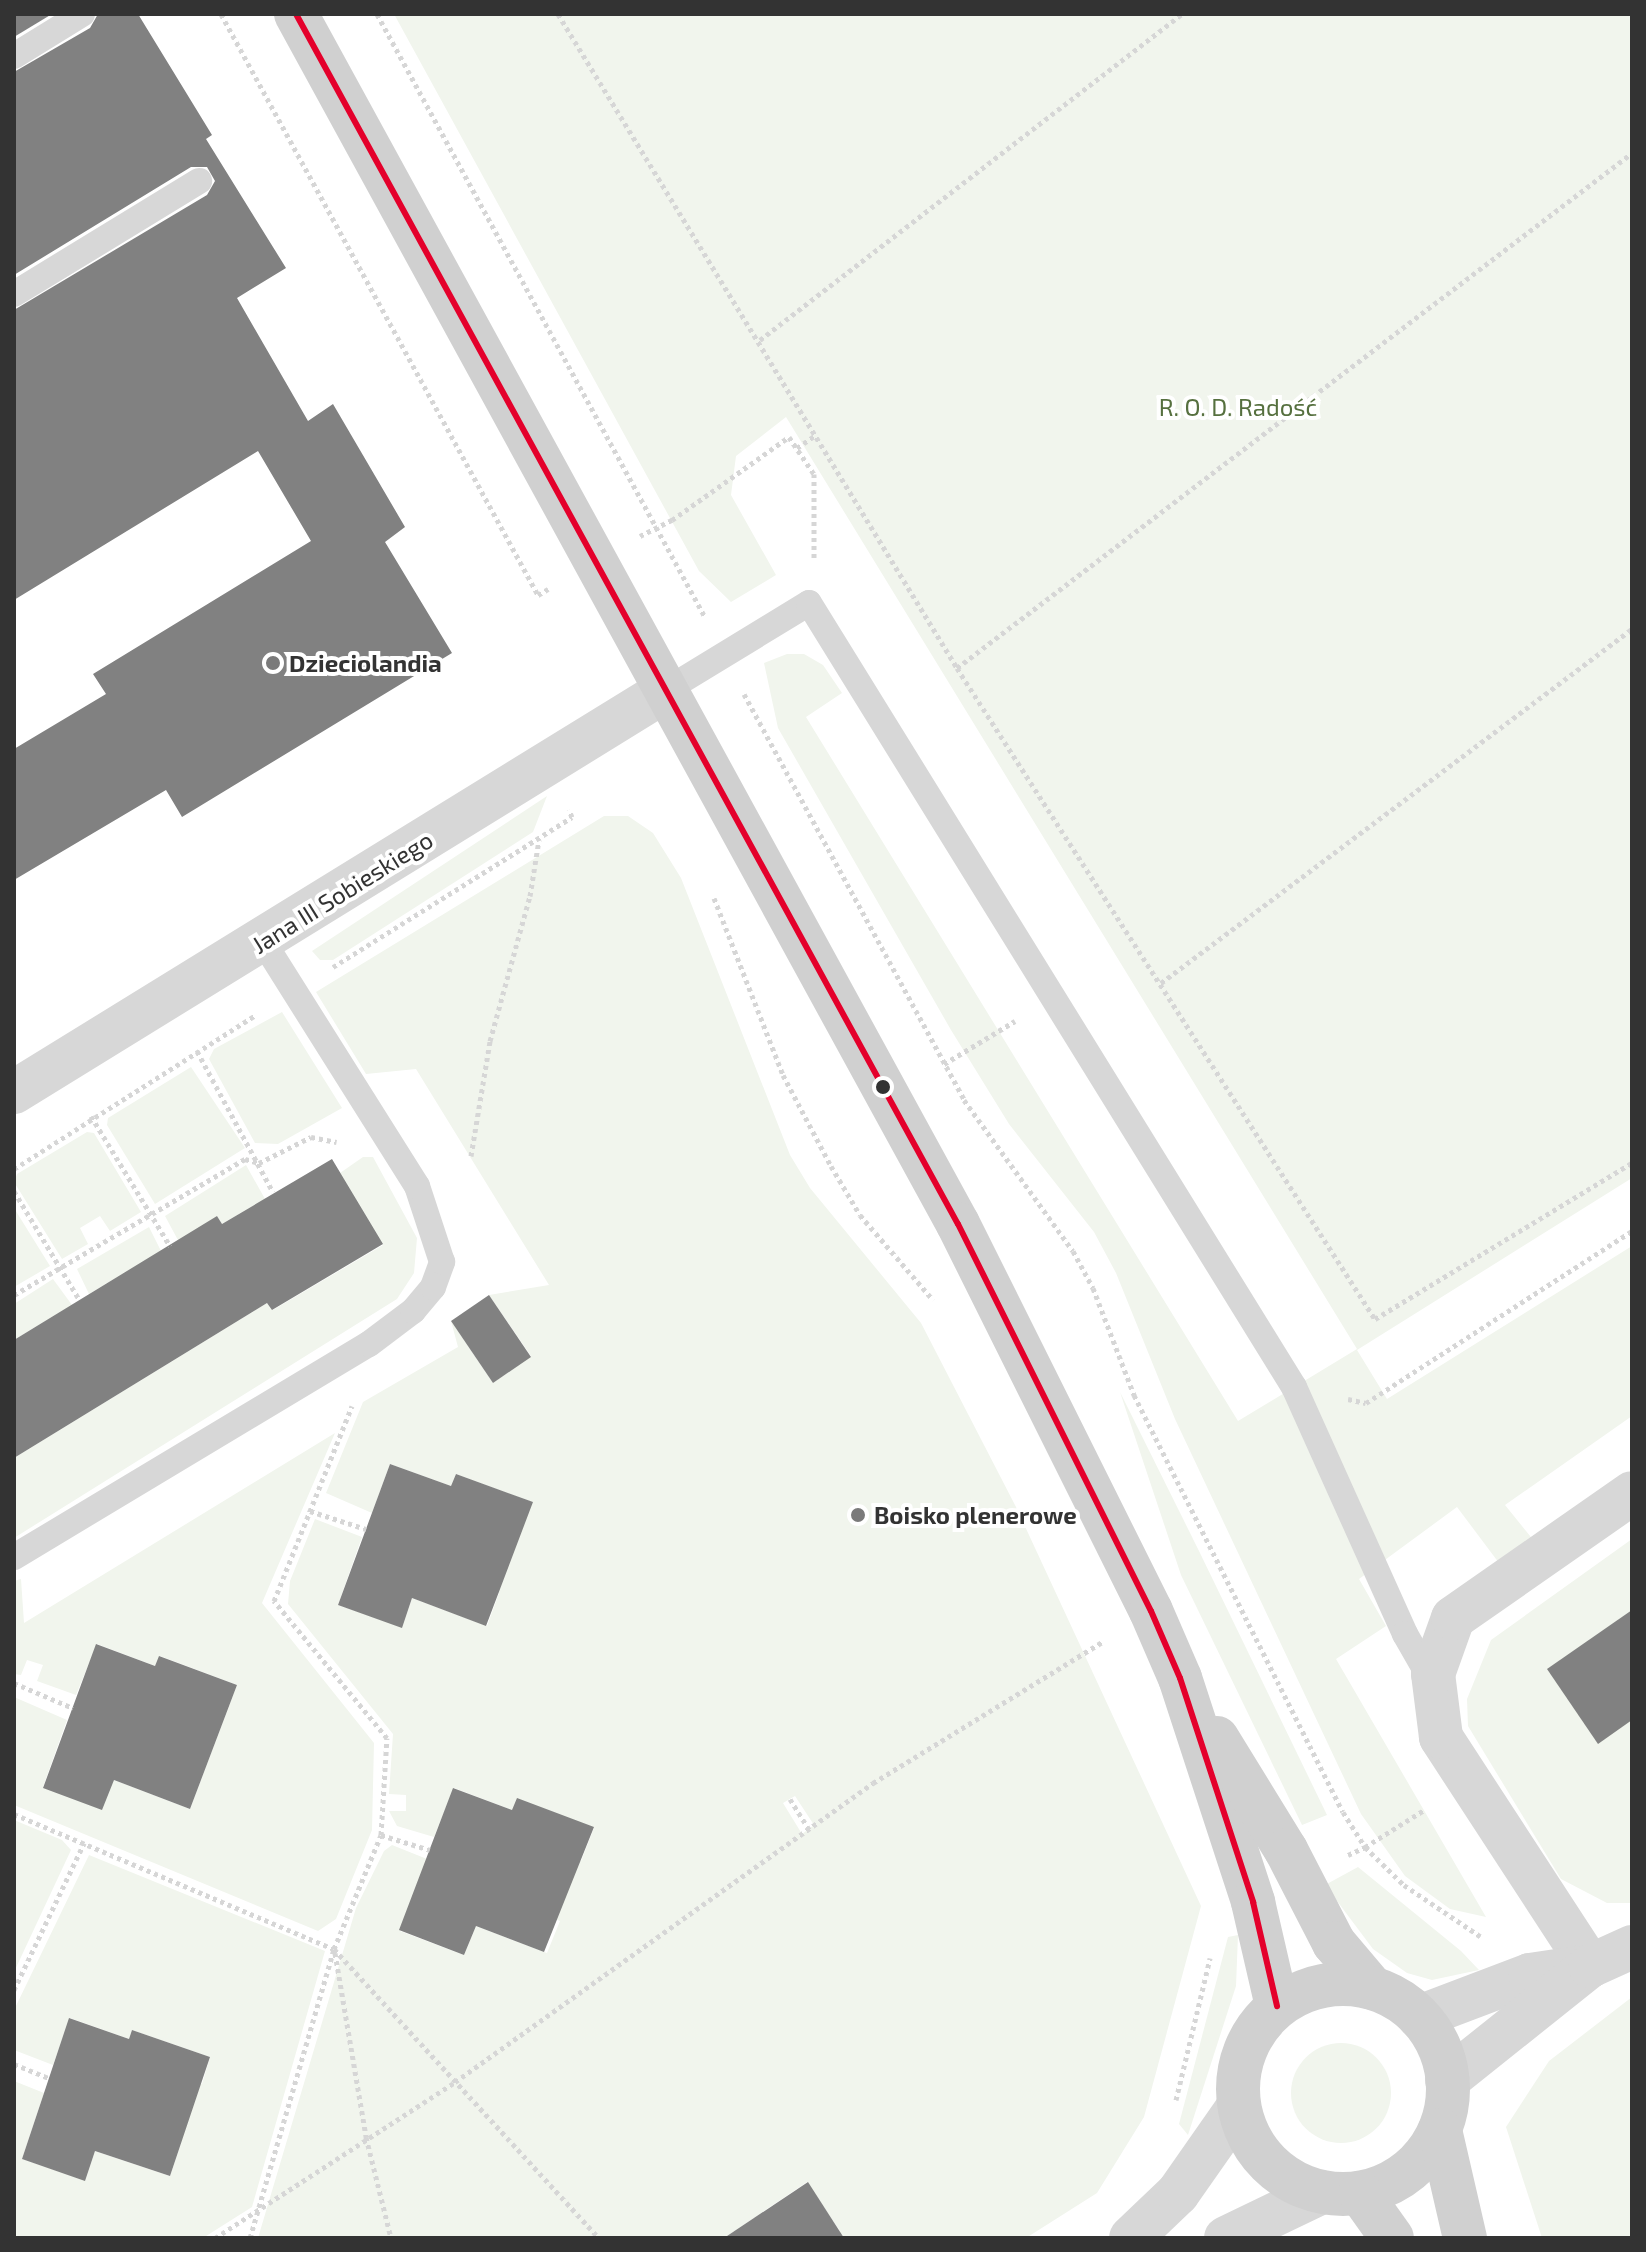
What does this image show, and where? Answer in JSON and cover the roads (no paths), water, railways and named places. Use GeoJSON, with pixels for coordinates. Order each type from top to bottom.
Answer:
{"type":"FeatureCollection","features":[{"type":"Feature","properties":{"kind":"main road"},"geometry":{"type":"LineString","coordinates":[[296,14],[958,1224],[1180,1678],[1286,1850],[1334,1943],[1372,1988],[1419,2017],[1439,2046],[1447,2080],[1440,2130],[1465,2238]]}},
{"type":"Feature","properties":{"kind":"main road"},"geometry":{"type":"LineString","coordinates":[[1180,1678],[1253,1902],[1277,2006]]}},
{"type":"Feature","properties":{"kind":"main road"},"geometry":{"type":"LineString","coordinates":[[1372,1988],[1332,1984],[1277,2006],[1262,2022],[1241,2062],[1239,2106],[1244,2127],[1267,2162],[1283,2176],[1341,2193],[1392,2238]]}},
{"type":"Feature","properties":{"kind":"main road"},"geometry":{"type":"LineString","coordinates":[[1341,2193],[1408,2172],[1440,2130]]}},
{"type":"Feature","properties":{"kind":"street","name":"Jana III Sobieskiego"},"geometry":{"type":"LineString","coordinates":[[14,1092],[668,689]]}},
{"type":"Feature","properties":{"kind":"street"},"geometry":{"type":"LineString","coordinates":[[1590,1966],[1441,1737],[1433,1683],[1453,1618],[1632,1493]]}},
{"type":"Feature","properties":{"kind":"street"},"geometry":{"type":"LineString","coordinates":[[1447,2080],[1590,1966],[1632,1947]]}},
{"type":"Feature","properties":{"kind":"street"},"geometry":{"type":"LineString","coordinates":[[1419,2017],[1530,1975],[1590,1966]]}},
{"type":"Feature","properties":{"kind":"street"},"geometry":{"type":"LineString","coordinates":[[1131,2238],[1178,2193],[1239,2106]]}},
{"type":"Feature","properties":{"kind":"street"},"geometry":{"type":"LineString","coordinates":[[1226,2238],[1341,2193]]}},
{"type":"Feature","properties":{"kind":"lane"},"geometry":{"type":"LineString","coordinates":[[14,56],[82,14]]}},
{"type":"Feature","properties":{"kind":"lane"},"geometry":{"type":"LineString","coordinates":[[14,294],[199,181]]}},
{"type":"Feature","properties":{"kind":"lane"},"geometry":{"type":"LineString","coordinates":[[668,689],[809,603],[1056,996],[1294,1387],[1405,1634],[1433,1683]]}},
{"type":"Feature","properties":{"kind":"lane"},"geometry":{"type":"LineString","coordinates":[[14,1557],[369,1344],[413,1311],[433,1287],[442,1262],[437,1234],[417,1186],[263,941]]}},
{"type":"Feature","properties":{"kind":"place","name":"Dzieciolandia"},"geometry":{"type":"Point","coordinates":[273,663]}},
{"type":"Feature","properties":{"kind":"place","name":"Boisko plenerowe"},"geometry":{"type":"Point","coordinates":[858,1515]}},
{"type":"Feature","properties":{"kind":"park label","name":"R. O. D. Radość"},"geometry":{"type":"Point","coordinates":[1238,407]}}]}
